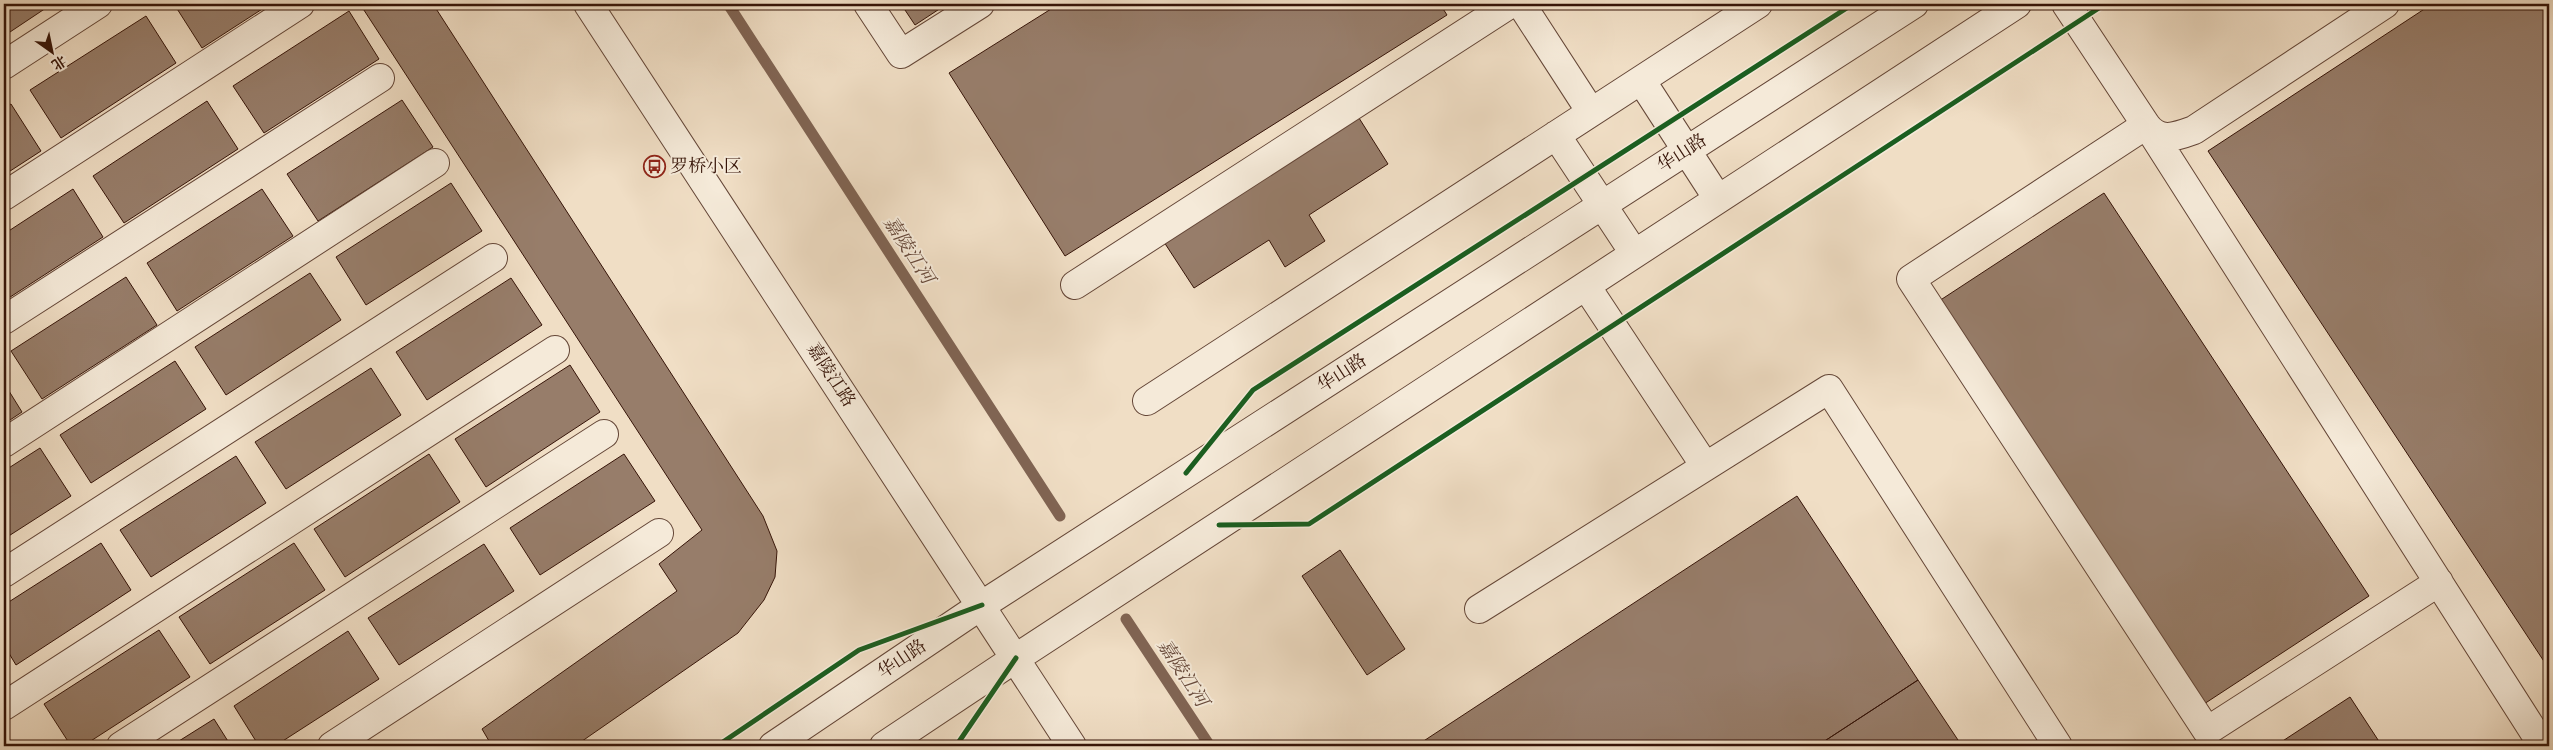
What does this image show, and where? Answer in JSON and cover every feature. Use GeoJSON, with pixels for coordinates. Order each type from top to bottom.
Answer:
{"type":"FeatureCollection","features":[{"type":"Feature","properties":{"kind":"street"},"geometry":{"type":"LineString","coordinates":[[4,65],[98,4]]}},
{"type":"Feature","properties":{"kind":"street"},"geometry":{"type":"LineString","coordinates":[[4,196],[300,4]]}},
{"type":"Feature","properties":{"kind":"street","name":"嘉陵江路"},"geometry":{"type":"LineString","coordinates":[[588,4],[982,605],[1072,746]]}},
{"type":"Feature","properties":{"kind":"street"},"geometry":{"type":"LineString","coordinates":[[868,4],[901,54],[980,4]]}},
{"type":"Feature","properties":{"kind":"street"},"geometry":{"type":"LineString","coordinates":[[1076,285],[1510,4]]}},
{"type":"Feature","properties":{"kind":"street"},"geometry":{"type":"LineString","coordinates":[[1520,4],[1591,112]]}},
{"type":"Feature","properties":{"kind":"street"},"geometry":{"type":"LineString","coordinates":[[1147,402],[1758,4]]}},
{"type":"Feature","properties":{"kind":"street","name":"华山路"},"geometry":{"type":"LineString","coordinates":[[773,746],[982,605],[1914,4]]}},
{"type":"Feature","properties":{"kind":"street"},"geometry":{"type":"LineString","coordinates":[[884,746],[2017,4]]}},
{"type":"Feature","properties":{"kind":"street"},"geometry":{"type":"LineString","coordinates":[[2066,4],[2149,129],[2543,746]]}},
{"type":"Feature","properties":{"kind":"street"},"geometry":{"type":"LineString","coordinates":[[2149,129],[2162,137],[2175,137],[2194,130],[2385,4]]}},
{"type":"Feature","properties":{"kind":"street"},"geometry":{"type":"LineString","coordinates":[[4,320],[380,78]]}},
{"type":"Feature","properties":{"kind":"street"},"geometry":{"type":"LineString","coordinates":[[1641,80],[1718,199]]}},
{"type":"Feature","properties":{"kind":"street"},"geometry":{"type":"LineString","coordinates":[[2149,129],[1911,278],[2207,731],[2439,582]]}},
{"type":"Feature","properties":{"kind":"street"},"geometry":{"type":"LineString","coordinates":[[1556,135],[1634,254]]}},
{"type":"Feature","properties":{"kind":"street"},"geometry":{"type":"LineString","coordinates":[[4,443],[435,163]]}},
{"type":"Feature","properties":{"kind":"street"},"geometry":{"type":"LineString","coordinates":[[4,573],[493,258]]}},
{"type":"Feature","properties":{"kind":"street"},"geometry":{"type":"LineString","coordinates":[[1586,286],[1705,466]]}},
{"type":"Feature","properties":{"kind":"street"},"geometry":{"type":"LineString","coordinates":[[4,706],[555,350]]}},
{"type":"Feature","properties":{"kind":"street"},"geometry":{"type":"LineString","coordinates":[[1479,609],[1829,389],[2058,746]]}},
{"type":"Feature","properties":{"kind":"street"},"geometry":{"type":"LineString","coordinates":[[121,746],[604,434]]}},
{"type":"Feature","properties":{"kind":"street"},"geometry":{"type":"LineString","coordinates":[[332,746],[659,533]]}},
{"type":"Feature","properties":{"kind":"building"},"geometry":{"type":"Polygon","coordinates":[[[4,4],[52,4],[4,36],[4,4]]]}},
{"type":"Feature","properties":{"kind":"building"},"geometry":{"type":"Polygon","coordinates":[[[174,4],[270,4],[202,48],[174,4]]]}},
{"type":"Feature","properties":{"kind":"building"},"geometry":{"type":"Polygon","coordinates":[[[360,4],[433,4],[763,516],[777,551],[775,577],[764,600],[738,633],[575,746],[492,746],[482,729],[677,591],[659,564],[702,530],[360,4]]]}},
{"type":"Feature","properties":{"kind":"building"},"geometry":{"type":"Polygon","coordinates":[[[901,4],[947,4],[915,25],[901,4]]]}},
{"type":"Feature","properties":{"kind":"building"},"geometry":{"type":"Polygon","coordinates":[[[1059,4],[1440,4],[1447,15],[1065,256],[949,73],[1059,4]]]}},
{"type":"Feature","properties":{"kind":"building"},"geometry":{"type":"Polygon","coordinates":[[[2432,4],[2549,4],[2549,669],[2208,151],[2432,4]]]}},
{"type":"Feature","properties":{"kind":"building"},"geometry":{"type":"Polygon","coordinates":[[[349,11],[379,59],[264,133],[233,86],[349,11]]]}},
{"type":"Feature","properties":{"kind":"building"},"geometry":{"type":"Polygon","coordinates":[[[146,16],[176,63],[61,138],[30,90],[146,16]]]}},
{"type":"Feature","properties":{"kind":"building"},"geometry":{"type":"Polygon","coordinates":[[[402,100],[433,147],[318,221],[287,174],[402,100]]]}},
{"type":"Feature","properties":{"kind":"building"},"geometry":{"type":"Polygon","coordinates":[[[207,101],[238,149],[124,223],[93,176],[207,101]]]}},
{"type":"Feature","properties":{"kind":"building"},"geometry":{"type":"Polygon","coordinates":[[[11,104],[41,151],[4,175],[4,108],[11,104]]]}},
{"type":"Feature","properties":{"kind":"building"},"geometry":{"type":"Polygon","coordinates":[[[1359,118],[1388,164],[1309,215],[1325,241],[1285,267],[1269,240],[1194,288],[1164,242],[1359,118]]]}},
{"type":"Feature","properties":{"kind":"building"},"geometry":{"type":"Polygon","coordinates":[[[451,183],[482,231],[366,305],[336,257],[451,183]]]}},
{"type":"Feature","properties":{"kind":"building"},"geometry":{"type":"Polygon","coordinates":[[[73,189],[103,237],[4,301],[4,234],[73,189]]]}},
{"type":"Feature","properties":{"kind":"building"},"geometry":{"type":"Polygon","coordinates":[[[262,189],[293,236],[177,311],[147,263],[262,189]]]}},
{"type":"Feature","properties":{"kind":"building"},"geometry":{"type":"Polygon","coordinates":[[[2104,193],[2369,596],[2204,704],[1939,301],[2104,193]]]}},
{"type":"Feature","properties":{"kind":"building"},"geometry":{"type":"Polygon","coordinates":[[[310,273],[341,320],[226,395],[195,347],[310,273]]]}},
{"type":"Feature","properties":{"kind":"building"},"geometry":{"type":"Polygon","coordinates":[[[126,277],[157,325],[42,399],[11,351],[126,277]]]}},
{"type":"Feature","properties":{"kind":"building"},"geometry":{"type":"Polygon","coordinates":[[[511,278],[542,325],[427,400],[396,352],[511,278]]]}},
{"type":"Feature","properties":{"kind":"building"},"geometry":{"type":"Polygon","coordinates":[[[175,361],[206,409],[91,483],[60,435],[175,361]]]}},
{"type":"Feature","properties":{"kind":"building"},"geometry":{"type":"Polygon","coordinates":[[[570,365],[600,412],[486,487],[455,439],[570,365]]]}},
{"type":"Feature","properties":{"kind":"building"},"geometry":{"type":"Polygon","coordinates":[[[371,368],[401,415],[286,489],[255,442],[371,368]]]}},
{"type":"Feature","properties":{"kind":"building"},"geometry":{"type":"Polygon","coordinates":[[[4,383],[22,412],[4,424],[4,383]]]}},
{"type":"Feature","properties":{"kind":"building"},"geometry":{"type":"Polygon","coordinates":[[[40,448],[71,496],[4,539],[4,471],[40,448]]]}},
{"type":"Feature","properties":{"kind":"building"},"geometry":{"type":"Polygon","coordinates":[[[429,454],[460,502],[345,577],[314,529],[429,454]]]}},
{"type":"Feature","properties":{"kind":"building"},"geometry":{"type":"Polygon","coordinates":[[[624,454],[655,501],[540,575],[510,528],[624,454]]]}},
{"type":"Feature","properties":{"kind":"building"},"geometry":{"type":"Polygon","coordinates":[[[236,456],[266,503],[151,577],[120,530],[236,456]]]}},
{"type":"Feature","properties":{"kind":"building"},"geometry":{"type":"Polygon","coordinates":[[[1797,496],[1918,680],[1817,746],[1416,746],[1797,496]]]}},
{"type":"Feature","properties":{"kind":"building"},"geometry":{"type":"Polygon","coordinates":[[[101,543],[131,590],[16,665],[4,645],[4,605],[101,543]]]}},
{"type":"Feature","properties":{"kind":"building"},"geometry":{"type":"Polygon","coordinates":[[[294,543],[325,590],[210,664],[179,617],[294,543]]]}},
{"type":"Feature","properties":{"kind":"building"},"geometry":{"type":"Polygon","coordinates":[[[484,544],[514,591],[399,665],[368,618],[484,544]]]}},
{"type":"Feature","properties":{"kind":"building"},"geometry":{"type":"Polygon","coordinates":[[[1340,550],[1405,649],[1367,675],[1302,576],[1340,550]]]}},
{"type":"Feature","properties":{"kind":"building"},"geometry":{"type":"Polygon","coordinates":[[[159,630],[190,677],[83,746],[71,746],[44,704],[159,630]]]}},
{"type":"Feature","properties":{"kind":"building"},"geometry":{"type":"Polygon","coordinates":[[[348,631],[379,679],[275,746],[259,746],[234,706],[348,631]]]}},
{"type":"Feature","properties":{"kind":"building"},"geometry":{"type":"Polygon","coordinates":[[[1918,680],[1962,746],[1817,746],[1918,680]]]}},
{"type":"Feature","properties":{"kind":"building"},"geometry":{"type":"Polygon","coordinates":[[[2350,697],[2382,746],[2275,746],[2350,697]]]}},
{"type":"Feature","properties":{"kind":"building"},"geometry":{"type":"Polygon","coordinates":[[[214,719],[231,746],[171,746],[214,719]]]}},
{"type":"Feature","properties":{"kind":"waterway","name":"嘉陵江河"},"geometry":{"type":"LineString","coordinates":[[728,4],[1060,516]]}},
{"type":"Feature","properties":{"kind":"waterway","name":"嘉陵江河"},"geometry":{"type":"LineString","coordinates":[[1126,619],[1210,746]]}},
{"type":"Feature","properties":{"kind":"cycle path"},"geometry":{"type":"LineString","coordinates":[[1186,473],[1253,390],[1853,4]]}},
{"type":"Feature","properties":{"kind":"cycle path"},"geometry":{"type":"LineString","coordinates":[[1219,525],[1309,524],[2105,4]]}},
{"type":"Feature","properties":{"kind":"cycle path"},"geometry":{"type":"LineString","coordinates":[[717,746],[859,650],[982,605]]}},
{"type":"Feature","properties":{"kind":"cycle path"},"geometry":{"type":"LineString","coordinates":[[956,746],[1016,658]]}},
{"type":"Feature","properties":{"kind":"place","name":"罗桥小区"},"geometry":{"type":"Point","coordinates":[654,166]}}]}
